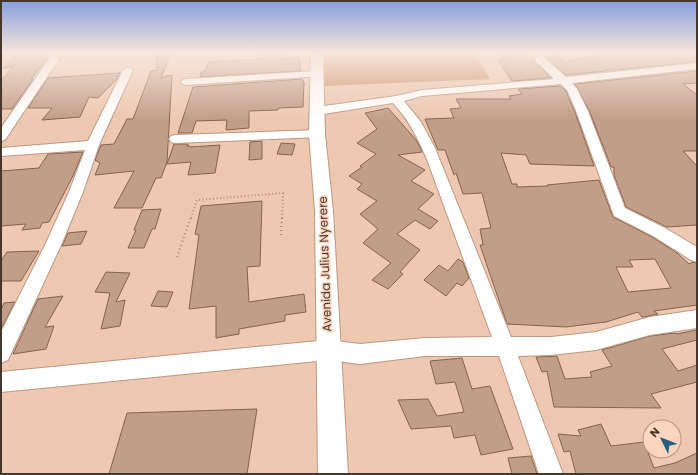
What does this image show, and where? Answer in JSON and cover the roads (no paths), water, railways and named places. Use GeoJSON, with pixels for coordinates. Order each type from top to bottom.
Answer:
{"type":"FeatureCollection","features":[{"type":"Feature","properties":{"kind":"street"},"geometry":{"type":"LineString","coordinates":[[1,137],[43,75]]}},
{"type":"Feature","properties":{"kind":"street"},"geometry":{"type":"LineString","coordinates":[[1,353],[54,243],[76,192],[93,145],[126,75]]}},
{"type":"Feature","properties":{"kind":"street"},"geometry":{"type":"LineString","coordinates":[[185,82],[299,75]]}},
{"type":"Feature","properties":{"kind":"street","name":"Avenida Julius Nyerere"},"geometry":{"type":"LineString","coordinates":[[318,75],[317,134],[324,212],[328,350],[334,474]]}},
{"type":"Feature","properties":{"kind":"street"},"geometry":{"type":"LineString","coordinates":[[557,75],[572,89],[576,96],[619,212],[659,232],[697,255]]}},
{"type":"Feature","properties":{"kind":"street"},"geometry":{"type":"LineString","coordinates":[[317,111],[396,99],[422,93],[615,75]]}},
{"type":"Feature","properties":{"kind":"street"},"geometry":{"type":"LineString","coordinates":[[396,99],[407,109],[434,159],[476,265],[551,474]]}},
{"type":"Feature","properties":{"kind":"street"},"geometry":{"type":"LineString","coordinates":[[175,139],[317,134]]}},
{"type":"Feature","properties":{"kind":"street"},"geometry":{"type":"LineString","coordinates":[[1,152],[93,145]]}},
{"type":"Feature","properties":{"kind":"street"},"geometry":{"type":"LineString","coordinates":[[1,382],[328,350],[360,354],[425,348],[504,345],[551,346],[596,341],[650,326],[697,319]]}}]}
